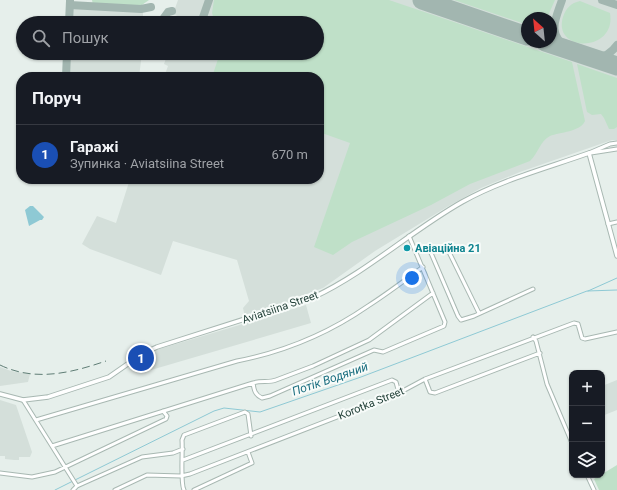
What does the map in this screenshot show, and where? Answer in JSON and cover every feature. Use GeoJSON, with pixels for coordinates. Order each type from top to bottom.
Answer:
{"type":"FeatureCollection","features":[{"type":"Feature","properties":{"kind":"street"},"geometry":{"type":"LineString","coordinates":[[589,153],[610,144],[617,143]]}},
{"type":"Feature","properties":{"kind":"street"},"geometry":{"type":"LineString","coordinates":[[589,153],[617,150]]}},
{"type":"Feature","properties":{"kind":"street"},"geometry":{"type":"LineString","coordinates":[[589,153],[617,256]]}},
{"type":"Feature","properties":{"kind":"street","name":"Aviatsiina Street"},"geometry":{"type":"LineString","coordinates":[[0,394],[23,400],[48,397],[109,377],[142,354],[157,347],[314,297],[348,278],[410,236],[479,193],[589,153]]}},
{"type":"Feature","properties":{"kind":"street"},"geometry":{"type":"LineString","coordinates":[[608,224],[617,222]]}},
{"type":"Feature","properties":{"kind":"street"},"geometry":{"type":"LineString","coordinates":[[253,383],[257,396],[262,398],[270,396],[374,350],[383,352],[444,326],[445,322],[410,236]]}},
{"type":"Feature","properties":{"kind":"street"},"geometry":{"type":"LineString","coordinates":[[446,246],[479,313]]}},
{"type":"Feature","properties":{"kind":"street"},"geometry":{"type":"LineString","coordinates":[[416,251],[423,248],[428,249],[431,253],[459,318],[464,320],[533,289]]}},
{"type":"Feature","properties":{"kind":"street"},"geometry":{"type":"LineString","coordinates":[[36,420],[237,361],[256,358],[292,345],[331,328],[356,314],[423,267]]}},
{"type":"Feature","properties":{"kind":"street"},"geometry":{"type":"LineString","coordinates":[[52,446],[262,380],[271,382],[313,366],[368,340],[433,293]]}},
{"type":"Feature","properties":{"kind":"street","name":"Korotka Street"},"geometry":{"type":"LineString","coordinates":[[115,490],[147,475],[181,476],[248,452],[399,393],[425,380],[533,337],[574,323],[578,324],[582,338],[585,339],[617,332]]}},
{"type":"Feature","properties":{"kind":"street"},"geometry":{"type":"LineString","coordinates":[[533,337],[540,353],[554,404],[572,442]]}},
{"type":"Feature","properties":{"kind":"street"},"geometry":{"type":"LineString","coordinates":[[425,380],[430,392],[435,393],[540,353]]}},
{"type":"Feature","properties":{"kind":"street"},"geometry":{"type":"LineString","coordinates":[[183,460],[251,436],[392,380],[396,382],[399,393]]}},
{"type":"Feature","properties":{"kind":"street"},"geometry":{"type":"LineString","coordinates":[[23,400],[77,486]]}},
{"type":"Feature","properties":{"kind":"street"},"geometry":{"type":"LineString","coordinates":[[0,473],[26,477],[38,477],[66,468],[166,419],[167,416],[163,410]]}},
{"type":"Feature","properties":{"kind":"street"},"geometry":{"type":"LineString","coordinates":[[184,490],[181,476],[183,460],[182,440],[184,435],[245,412],[248,414],[251,436]]}},
{"type":"Feature","properties":{"kind":"street"},"geometry":{"type":"LineString","coordinates":[[73,490],[77,486],[139,458],[173,453],[182,449]]}},
{"type":"Feature","properties":{"kind":"street"},"geometry":{"type":"LineString","coordinates":[[194,490],[252,464],[248,452]]}},
{"type":"Feature","properties":{"kind":"street"},"geometry":{"type":"LineString","coordinates":[[588,478],[594,490]]}},
{"type":"Feature","properties":{"kind":"shaded area"},"geometry":{"type":"Polygon","coordinates":[[[178,0],[617,0],[617,140],[612,140],[520,172],[481,188],[375,251],[323,288],[288,301],[288,303],[245,317],[243,308],[249,301],[237,260],[173,241],[161,275],[90,249],[82,244],[97,216],[116,223],[128,184],[324,184],[324,72],[166,72],[168,66],[164,64],[165,60],[324,60],[324,16],[178,16],[173,14],[178,0]]]}},
{"type":"Feature","properties":{"kind":"shaded area"},"geometry":{"type":"Polygon","coordinates":[[[73,8],[143,10],[143,16],[72,16],[73,8]]]}},
{"type":"Feature","properties":{"kind":"shaded area"},"geometry":{"type":"Polygon","coordinates":[[[69,60],[141,60],[140,72],[68,72],[69,60]]]}},
{"type":"Feature","properties":{"kind":"shaded area"},"geometry":{"type":"Polygon","coordinates":[[[306,305],[311,323],[151,370],[146,353],[306,305]]]}},
{"type":"Feature","properties":{"kind":"shaded area"},"geometry":{"type":"Polygon","coordinates":[[[0,367],[11,371],[30,374],[28,382],[0,386],[0,367]]]}},
{"type":"Feature","properties":{"kind":"shaded area"},"geometry":{"type":"Polygon","coordinates":[[[617,380],[617,410],[605,415],[605,406],[605,385],[617,380]]]}},
{"type":"Feature","properties":{"kind":"shaded area"},"geometry":{"type":"Polygon","coordinates":[[[0,400],[16,405],[32,452],[30,457],[19,457],[19,460],[14,460],[5,459],[5,456],[0,456],[0,400]]]}},
{"type":"Feature","properties":{"kind":"green space"},"geometry":{"type":"Polygon","coordinates":[[[92,0],[149,0],[139,7],[93,5],[92,0]]]}},
{"type":"Feature","properties":{"kind":"green space"},"geometry":{"type":"Polygon","coordinates":[[[214,0],[389,0],[521,45],[521,48],[531,48],[572,62],[585,121],[574,130],[547,138],[541,144],[530,161],[470,184],[431,205],[352,242],[333,255],[314,247],[350,143],[324,134],[324,72],[214,72],[218,60],[324,60],[324,16],[213,16],[214,0]]]}},
{"type":"Feature","properties":{"kind":"green space"},"geometry":{"type":"Polygon","coordinates":[[[454,0],[555,0],[550,12],[521,12],[521,23],[454,0]]]}},
{"type":"Feature","properties":{"kind":"green space"},"geometry":{"type":"Polygon","coordinates":[[[580,1],[610,13],[610,26],[604,36],[585,44],[575,42],[567,37],[562,29],[563,17],[569,6],[580,1]]]}},
{"type":"Feature","properties":{"kind":"green space"},"geometry":{"type":"Polygon","coordinates":[[[577,64],[617,78],[617,127],[614,129],[609,129],[601,114],[592,115],[587,112],[577,64]]]}},
{"type":"Feature","properties":{"kind":"green space"},"geometry":{"type":"Polygon","coordinates":[[[617,465],[617,490],[599,490],[594,479],[605,478],[605,472],[617,465]]]}},
{"type":"Feature","properties":{"kind":"water"},"geometry":{"type":"Polygon","coordinates":[[[30,206],[33,206],[44,217],[42,220],[29,226],[25,210],[30,206]]]}},
{"type":"Feature","properties":{"kind":"waterway"},"geometry":{"type":"LineString","coordinates":[[588,291],[617,278]]}},
{"type":"Feature","properties":{"kind":"waterway","name":"Потік Водяний"},"geometry":{"type":"LineString","coordinates":[[75,480],[214,411],[224,408],[260,412],[361,377],[587,291],[617,290]]}},
{"type":"Feature","properties":{"kind":"waterway","name":"Потік Водяний"},"geometry":{"type":"LineString","coordinates":[[55,490],[73,481]]}},
{"type":"Feature","properties":{"kind":"taxiway"},"geometry":{"type":"LineString","coordinates":[[203,16],[209,0]]}},
{"type":"Feature","properties":{"kind":"taxiway"},"geometry":{"type":"LineString","coordinates":[[562,0],[554,26],[557,37],[567,49]]}},
{"type":"Feature","properties":{"kind":"taxiway"},"geometry":{"type":"LineString","coordinates":[[602,0],[617,5]]}},
{"type":"Feature","properties":{"kind":"taxiway"},"geometry":{"type":"LineString","coordinates":[[69,16],[70,1]]}},
{"type":"Feature","properties":{"kind":"taxiway"},"geometry":{"type":"LineString","coordinates":[[70,5],[141,9],[151,7]]}},
{"type":"Feature","properties":{"kind":"taxiway"},"geometry":{"type":"LineString","coordinates":[[165,16],[168,12],[172,11]]}},
{"type":"Feature","properties":{"kind":"taxiway"},"geometry":{"type":"LineString","coordinates":[[590,57],[605,56],[617,45]]}},
{"type":"Feature","properties":{"kind":"taxiway"},"geometry":{"type":"LineString","coordinates":[[66,72],[67,60]]}},
{"type":"Feature","properties":{"kind":"runway"},"geometry":{"type":"LineString","coordinates":[[422,0],[521,34]]}},
{"type":"Feature","properties":{"kind":"runway"},"geometry":{"type":"LineString","coordinates":[[557,46],[617,66]]}},
{"type":"Feature","properties":{"kind":"railway"},"geometry":{"type":"LineString","coordinates":[[0,365],[26,373],[53,374],[80,369],[106,361]]}},
{"type":"Feature","properties":{"kind":"place","name":"Авіаційна 21"},"geometry":{"type":"Point","coordinates":[407,248]}},
{"type":"Feature","properties":{"kind":"place","name":"Гаражі"},"geometry":{"type":"Point","coordinates":[141,358]}}]}
